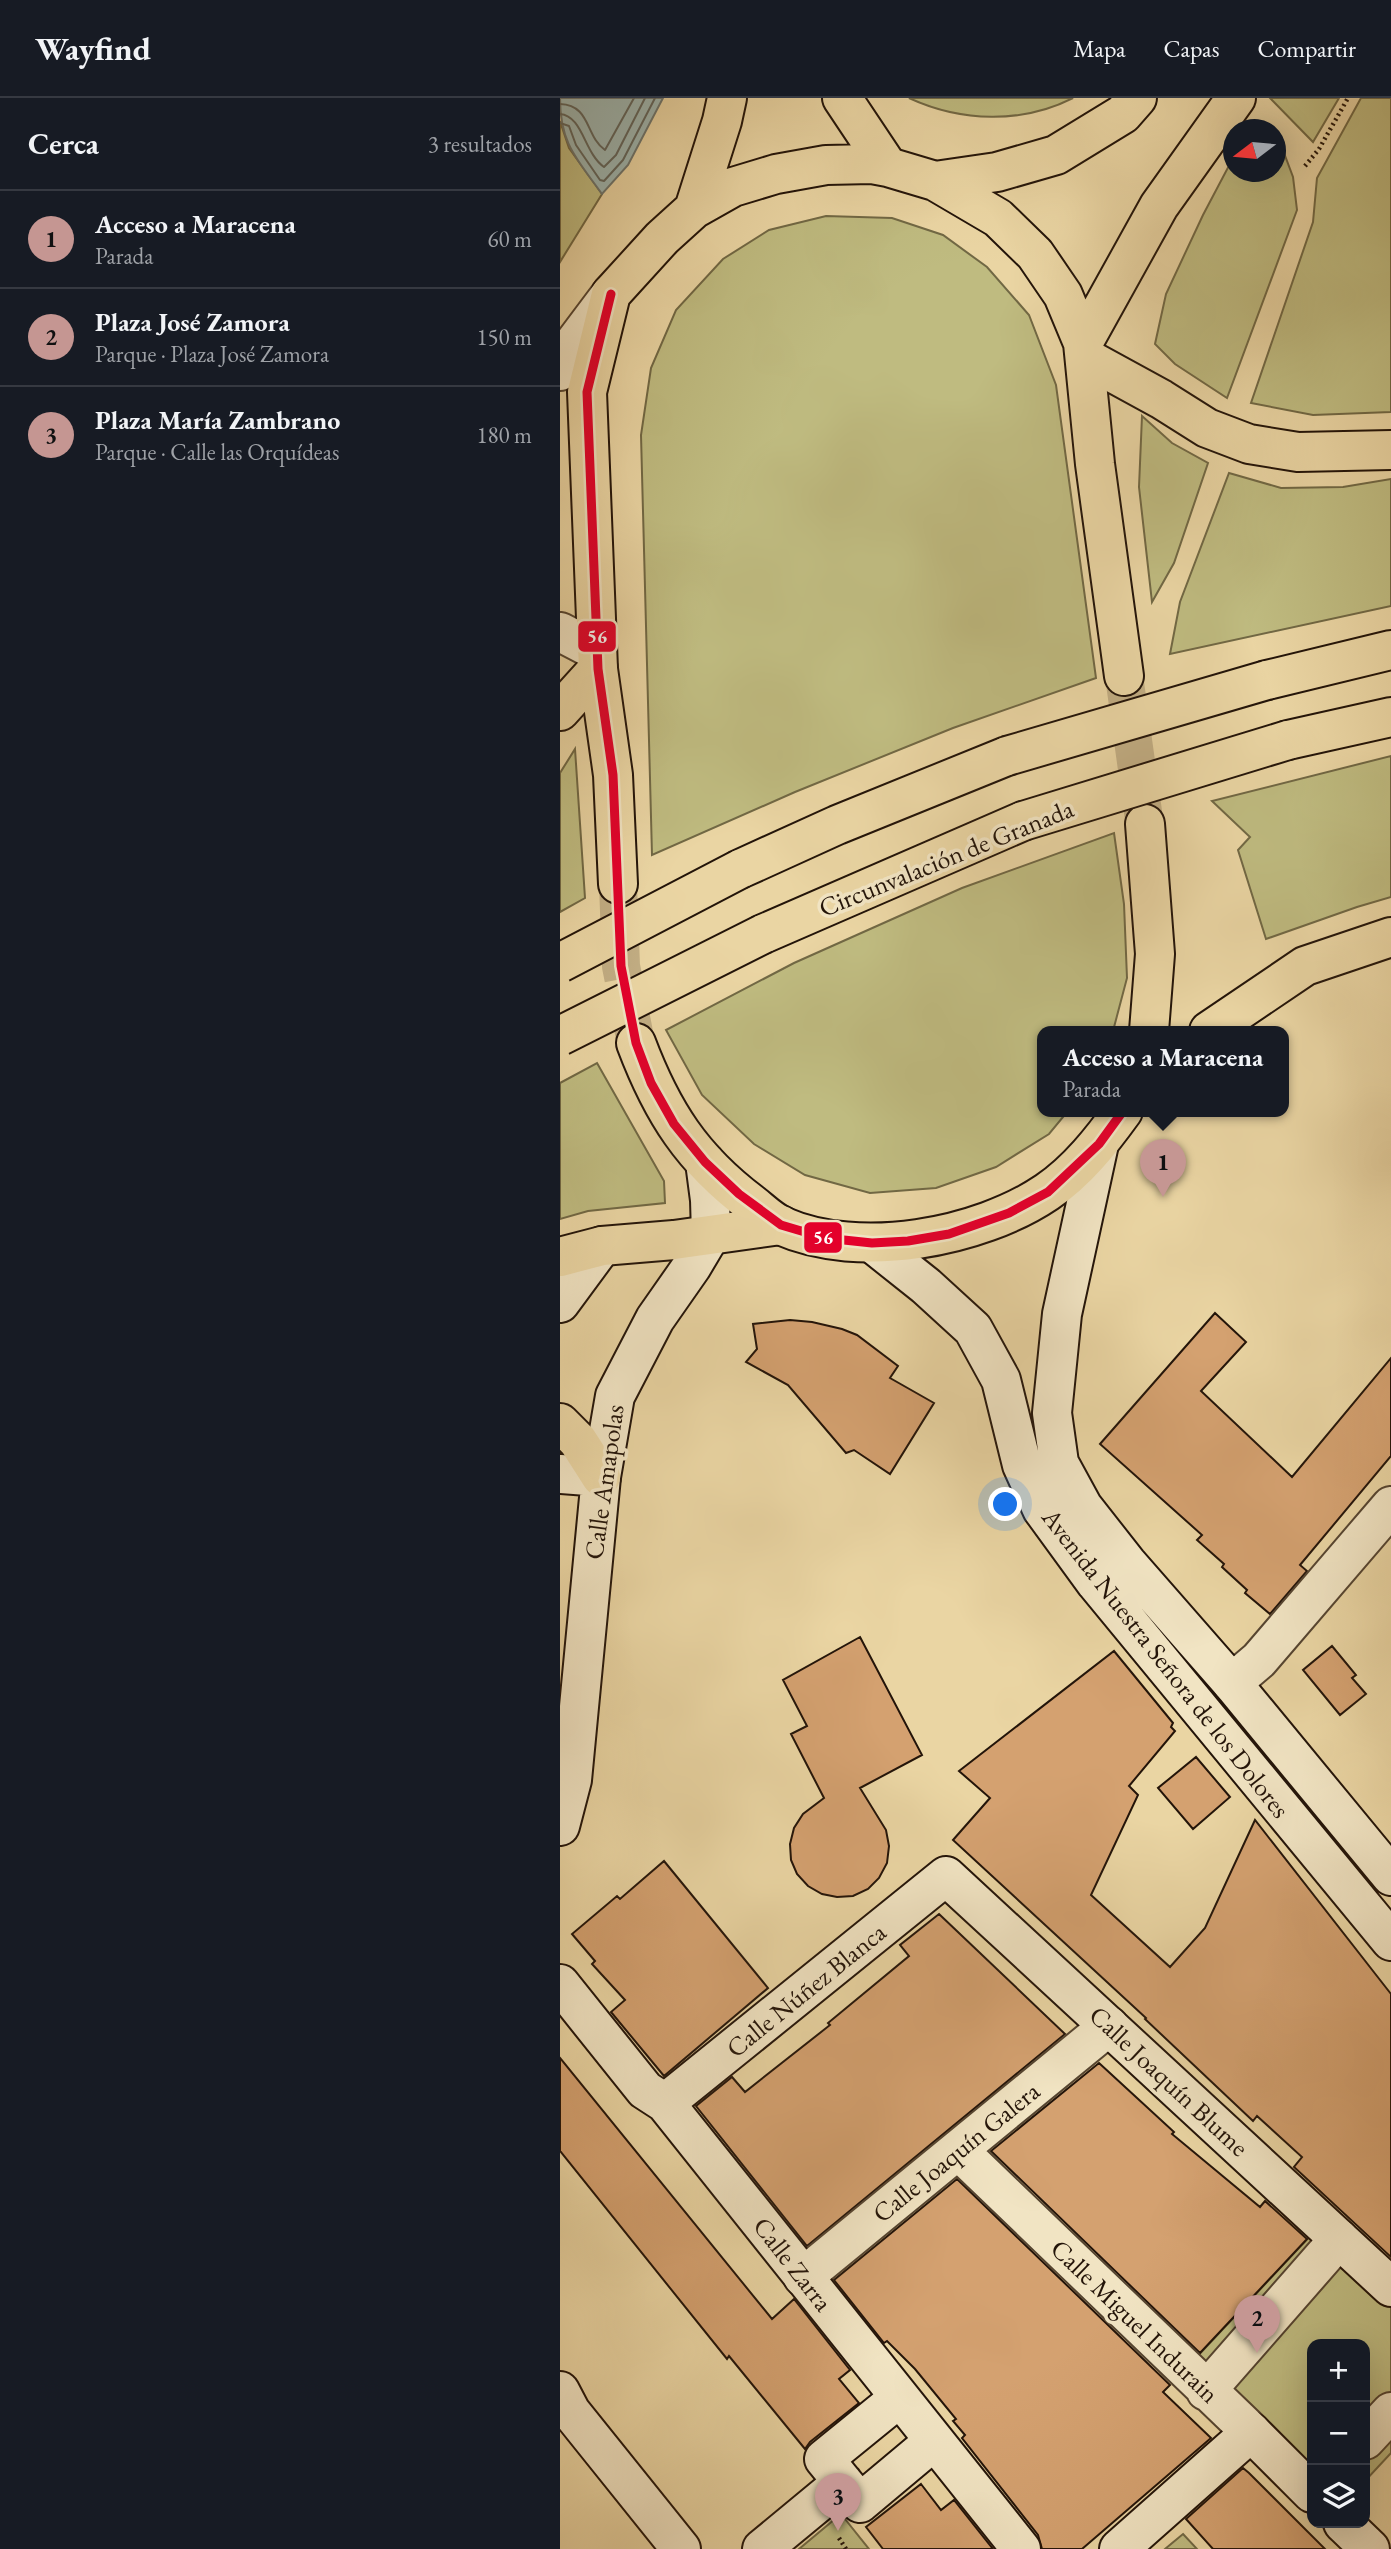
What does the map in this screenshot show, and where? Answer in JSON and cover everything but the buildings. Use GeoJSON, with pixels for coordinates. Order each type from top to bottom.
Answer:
{"type":"FeatureCollection","features":[{"type":"Feature","properties":{"kind":"main road"},"geometry":{"type":"LineString","coordinates":[[694,209],[727,98]]}},
{"type":"Feature","properties":{"kind":"main road"},"geometry":{"type":"LineString","coordinates":[[842,98],[888,167]]}},
{"type":"Feature","properties":{"kind":"main road"},"geometry":{"type":"LineString","coordinates":[[935,181],[997,172],[1056,155],[1123,114],[1138,98]]}},
{"type":"Feature","properties":{"kind":"main road"},"geometry":{"type":"LineString","coordinates":[[1084,351],[1159,206],[1236,98]]}},
{"type":"Feature","properties":{"kind":"main road"},"geometry":{"type":"LineString","coordinates":[[618,884],[613,775],[597,660],[587,392],[611,294],[662,238],[694,209],[733,187],[776,174],[826,165],[872,164],[888,167],[935,181],[998,218],[1035,254],[1063,295],[1084,351],[1095,464],[1124,676]]}},
{"type":"Feature","properties":{"kind":"main road"},"geometry":{"type":"LineString","coordinates":[[1084,351],[1207,428],[1249,444],[1298,452],[1391,450]]}},
{"type":"Feature","properties":{"kind":"main road"},"geometry":{"type":"LineString","coordinates":[[560,963],[740,869],[837,825],[1007,756],[1267,680],[1391,650]]}},
{"type":"Feature","properties":{"kind":"main road"},"geometry":{"type":"LineString","coordinates":[[560,711],[597,660]]}},
{"type":"Feature","properties":{"kind":"main road","name":"Circunvalación de Granada"},"geometry":{"type":"LineString","coordinates":[[560,1036],[762,934],[1023,821],[1288,740],[1391,717]]}},
{"type":"Feature","properties":{"kind":"main road"},"geometry":{"type":"LineString","coordinates":[[1145,824],[1155,954],[1149,1026]]}},
{"type":"Feature","properties":{"kind":"main road"},"geometry":{"type":"LineString","coordinates":[[1216,1026],[1305,966],[1391,937]]}},
{"type":"Feature","properties":{"kind":"main road"},"geometry":{"type":"LineString","coordinates":[[636,1042],[651,1083],[674,1124],[705,1162],[739,1194],[781,1225],[825,1238],[872,1242],[908,1241],[948,1234],[1009,1213],[1048,1192],[1099,1144],[1119,1117]]}},
{"type":"Feature","properties":{"kind":"main road"},"geometry":{"type":"LineString","coordinates":[[560,1257],[602,1246],[674,1240],[781,1225]]}},
{"type":"Feature","properties":{"kind":"main road"},"geometry":{"type":"LineString","coordinates":[[560,1423],[578,1441],[601,1477]]}},
{"type":"Feature","properties":{"kind":"street"},"geometry":{"type":"LineString","coordinates":[[560,371],[572,346],[611,294]]}},
{"type":"Feature","properties":{"kind":"street"},"geometry":{"type":"LineString","coordinates":[[560,632],[597,660]]}},
{"type":"Feature","properties":{"kind":"street","name":"Avenida Nuestra Señora de los Dolores"},"geometry":{"type":"LineString","coordinates":[[1099,1144],[1062,1314],[1052,1413],[1059,1463],[1083,1507],[1127,1563],[1232,1683],[1391,1876]]}},
{"type":"Feature","properties":{"kind":"street"},"geometry":{"type":"LineString","coordinates":[[705,1162],[711,1234]]}},
{"type":"Feature","properties":{"kind":"street","name":"Calle Amapolas"},"geometry":{"type":"LineString","coordinates":[[560,1826],[572,1780],[601,1477],[615,1396],[655,1319],[711,1234]]}},
{"type":"Feature","properties":{"kind":"street","name":"Avenida Nuestra Señora de los Dolores"},"geometry":{"type":"LineString","coordinates":[[872,1242],[973,1329],[1001,1380],[1022,1465],[1042,1509],[1096,1583],[1391,1941]]}},
{"type":"Feature","properties":{"kind":"street"},"geometry":{"type":"LineString","coordinates":[[560,1303],[602,1246]]}},
{"type":"Feature","properties":{"kind":"street"},"geometry":{"type":"LineString","coordinates":[[560,1474],[601,1477]]}},
{"type":"Feature","properties":{"kind":"street","name":"Avenida Nuestra Señora de los Dolores"},"geometry":{"type":"LineString","coordinates":[[1232,1683],[1259,1660],[1391,1506]]}},
{"type":"Feature","properties":{"kind":"street","name":"Calle Joaquín Blume"},"geometry":{"type":"LineString","coordinates":[[946,1876],[1391,2287]]}},
{"type":"Feature","properties":{"kind":"street","name":"Calle Núñez Blanca"},"geometry":{"type":"LineString","coordinates":[[665,2103],[946,1876]]}},
{"type":"Feature","properties":{"kind":"street","name":"Calle Zarra"},"geometry":{"type":"LineString","coordinates":[[560,1984],[645,2090],[665,2103],[1021,2549]]}},
{"type":"Feature","properties":{"kind":"street","name":"Calle Joaquín Galera"},"geometry":{"type":"LineString","coordinates":[[803,2277],[1109,2026]]}},
{"type":"Feature","properties":{"kind":"street","name":"Calle Miguel Indurain"},"geometry":{"type":"LineString","coordinates":[[958,2150],[1307,2488]]}},
{"type":"Feature","properties":{"kind":"street"},"geometry":{"type":"LineString","coordinates":[[1206,2391],[1339,2239]]}},
{"type":"Feature","properties":{"kind":"street"},"geometry":{"type":"LineString","coordinates":[[899,2398],[824,2459],[860,2503],[934,2441]]}},
{"type":"Feature","properties":{"kind":"street"},"geometry":{"type":"LineString","coordinates":[[564,2408],[681,2549]]}},
{"type":"Feature","properties":{"kind":"street"},"geometry":{"type":"LineString","coordinates":[[1370,2435],[1391,2412]]}},
{"type":"Feature","properties":{"kind":"street"},"geometry":{"type":"LineString","coordinates":[[1119,2549],[1251,2432]]}},
{"type":"Feature","properties":{"kind":"street"},"geometry":{"type":"LineString","coordinates":[[762,2549],[843,2482]]}},
{"type":"Feature","properties":{"kind":"street"},"geometry":{"type":"LineString","coordinates":[[1348,2528],[1370,2549]]}},
{"type":"Feature","properties":{"kind":"path"},"geometry":{"type":"LineString","coordinates":[[1305,166],[1319,149],[1349,98]]}},
{"type":"Feature","properties":{"kind":"shaded area"},"geometry":{"type":"Polygon","coordinates":[[[909,98],[1073,98],[1033,112],[991,117],[949,112],[909,98]]]}},
{"type":"Feature","properties":{"kind":"shaded area"},"geometry":{"type":"Polygon","coordinates":[[[1270,98],[1339,98],[1313,142],[1270,98]]]}},
{"type":"Feature","properties":{"kind":"shaded area"},"geometry":{"type":"Polygon","coordinates":[[[1361,98],[1391,98],[1391,412],[1313,415],[1251,403],[1313,222],[1317,178],[1361,98]]]}},
{"type":"Feature","properties":{"kind":"shaded area"},"geometry":{"type":"Polygon","coordinates":[[[560,121],[569,148],[602,194],[560,262],[560,121]]]}},
{"type":"Feature","properties":{"kind":"shaded area"},"geometry":{"type":"Polygon","coordinates":[[[1286,158],[1293,177],[1297,210],[1227,398],[1175,364],[1155,344],[1166,294],[1223,177],[1223,182],[1286,182],[1286,158]]]}},
{"type":"Feature","properties":{"kind":"shaded area"},"geometry":{"type":"Polygon","coordinates":[[[826,216],[892,218],[943,235],[987,267],[1029,315],[1056,385],[1096,678],[953,728],[795,792],[652,855],[641,435],[651,368],[676,310],[723,259],[769,230],[826,216]]]}},
{"type":"Feature","properties":{"kind":"shaded area"},"geometry":{"type":"Polygon","coordinates":[[[1142,416],[1172,443],[1208,463],[1174,563],[1152,602],[1139,487],[1142,416]]]}},
{"type":"Feature","properties":{"kind":"shaded area"},"geometry":{"type":"Polygon","coordinates":[[[1229,473],[1281,488],[1343,487],[1391,479],[1391,606],[1170,654],[1180,602],[1229,473]]]}},
{"type":"Feature","properties":{"kind":"shaded area"},"geometry":{"type":"Polygon","coordinates":[[[575,749],[585,898],[560,912],[560,773],[575,749]]]}},
{"type":"Feature","properties":{"kind":"shaded area"},"geometry":{"type":"Polygon","coordinates":[[[1391,756],[1391,897],[1266,939],[1238,850],[1250,837],[1212,801],[1391,756]]]}},
{"type":"Feature","properties":{"kind":"shaded area"},"geometry":{"type":"Polygon","coordinates":[[[1114,833],[1124,904],[1127,978],[1114,1026],[1037,1026],[1037,1117],[1063,1117],[1049,1134],[996,1167],[936,1188],[870,1193],[805,1175],[754,1144],[702,1095],[666,1030],[794,963],[962,888],[1114,833]]]}},
{"type":"Feature","properties":{"kind":"shaded area"},"geometry":{"type":"Polygon","coordinates":[[[597,1063],[664,1181],[665,1203],[588,1211],[560,1219],[560,1083],[597,1063]]]}},
{"type":"Feature","properties":{"kind":"shaded area"},"geometry":{"type":"Polygon","coordinates":[[[1314,2232],[1391,2304],[1391,2453],[1370,2476],[1370,2339],[1307,2339],[1307,2469],[1193,2361],[1314,2232]]]}},
{"type":"Feature","properties":{"kind":"shaded area"},"geometry":{"type":"Polygon","coordinates":[[[841,2514],[869,2549],[799,2549],[841,2514]]]}},
{"type":"Feature","properties":{"kind":"shaded area"},"geometry":{"type":"Polygon","coordinates":[[[1183,2534],[1197,2549],[1165,2549],[1183,2534]]]}},
{"type":"Feature","properties":{"kind":"water"},"geometry":{"type":"Polygon","coordinates":[[[560,98],[663,98],[628,165],[602,194],[567,139],[560,98]]]}},
{"type":"Feature","properties":{"kind":"tunnel"},"geometry":{"type":"LineString","coordinates":[[1124,676],[1144,819]]}},
{"type":"Feature","properties":{"kind":"tunnel"},"geometry":{"type":"LineString","coordinates":[[618,884],[621,966],[636,1043]]}},
{"type":"Feature","properties":{"kind":"transit line","name":"56"},"geometry":{"type":"LineString","coordinates":[[611,294],[587,392],[598,669],[613,775],[621,966],[636,1043],[651,1083],[674,1124],[705,1162],[739,1194],[781,1225],[825,1238],[872,1243],[908,1241],[949,1234],[1009,1213],[1048,1192],[1099,1144],[1119,1117]]}},
{"type":"Feature","properties":{"kind":"place","name":"Acceso a Maracena"},"geometry":{"type":"Point","coordinates":[1163,1197]}},
{"type":"Feature","properties":{"kind":"place","name":"Plaza José Zamora"},"geometry":{"type":"Point","coordinates":[1257,2353]}},
{"type":"Feature","properties":{"kind":"place","name":"Plaza María Zambrano"},"geometry":{"type":"Point","coordinates":[838,2531]}}]}
